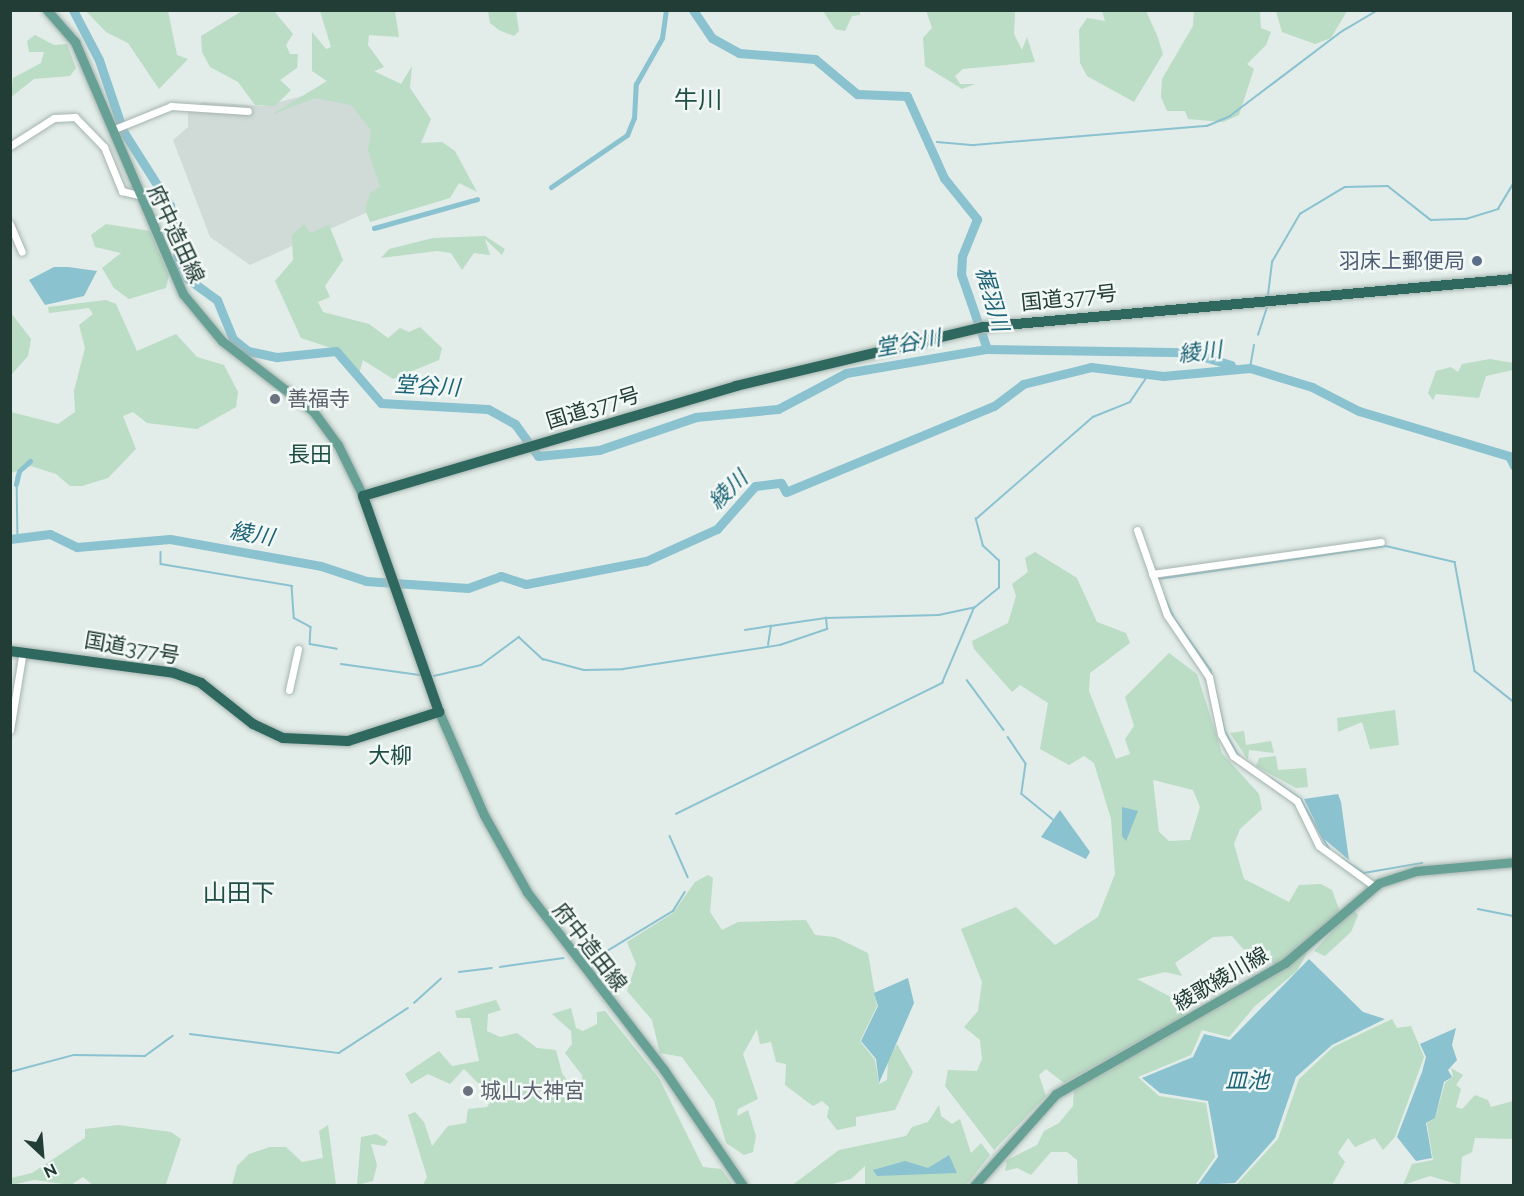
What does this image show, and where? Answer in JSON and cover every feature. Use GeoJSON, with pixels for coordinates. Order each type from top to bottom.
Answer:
{"type":"FeatureCollection","features":[{"type":"Feature","properties":{"kind":"highway","name":"国道377号"},"geometry":{"type":"LineString","coordinates":[[363,496],[736,386],[979,328],[1514,279]]}},
{"type":"Feature","properties":{"kind":"highway"},"geometry":{"type":"LineString","coordinates":[[363,496],[440,712]]}},
{"type":"Feature","properties":{"kind":"highway","name":"国道377号"},"geometry":{"type":"LineString","coordinates":[[10,651],[174,673],[201,683],[265,730],[306,743],[348,741],[440,712]]}},
{"type":"Feature","properties":{"kind":"main road","name":"府中造田線"},"geometry":{"type":"LineString","coordinates":[[46,10],[72,36],[117,128],[138,195],[171,274],[196,313],[227,345],[313,411],[338,445],[363,496]]}},
{"type":"Feature","properties":{"kind":"main road","name":"府中造田線"},"geometry":{"type":"LineString","coordinates":[[440,712],[484,815],[527,892],[664,1070],[743,1185]]}},
{"type":"Feature","properties":{"kind":"main road","name":"綾歌綾川線"},"geometry":{"type":"LineString","coordinates":[[974,1185],[1056,1094],[1285,963],[1374,886],[1416,871],[1514,862]]}},
{"type":"Feature","properties":{"kind":"street"},"geometry":{"type":"LineString","coordinates":[[117,128],[171,106],[248,111]]}},
{"type":"Feature","properties":{"kind":"street"},"geometry":{"type":"LineString","coordinates":[[10,146],[54,118],[75,117],[104,147],[122,191],[138,195]]}},
{"type":"Feature","properties":{"kind":"street"},"geometry":{"type":"LineString","coordinates":[[10,224],[22,252]]}},
{"type":"Feature","properties":{"kind":"street"},"geometry":{"type":"LineString","coordinates":[[1137,530],[1167,615],[1209,677],[1221,734],[1233,756],[1297,801],[1319,846],[1374,886]]}},
{"type":"Feature","properties":{"kind":"street"},"geometry":{"type":"LineString","coordinates":[[1152,574],[1381,542]]}},
{"type":"Feature","properties":{"kind":"street"},"geometry":{"type":"LineString","coordinates":[[289,690],[298,650]]}},
{"type":"Feature","properties":{"kind":"street"},"geometry":{"type":"LineString","coordinates":[[10,730],[23,651]]}},
{"type":"Feature","properties":{"kind":"shaded area"},"geometry":{"type":"Polygon","coordinates":[[[314,93],[352,104],[372,128],[386,189],[370,211],[250,265],[210,237],[173,140],[188,127],[188,109],[203,102],[264,106],[314,93]]]}},
{"type":"Feature","properties":{"kind":"green space"},"geometry":{"type":"Polygon","coordinates":[[[926,10],[1015,11],[1014,34],[1022,50],[1027,37],[1035,62],[963,69],[955,76],[960,84],[975,84],[962,89],[925,66],[923,38],[932,28],[926,10]]]}},
{"type":"Feature","properties":{"kind":"green space"},"geometry":{"type":"Polygon","coordinates":[[[86,11],[168,11],[177,55],[188,59],[159,89],[128,43],[106,32],[86,11]]]}},
{"type":"Feature","properties":{"kind":"green space"},"geometry":{"type":"Polygon","coordinates":[[[242,11],[274,11],[293,34],[286,45],[290,54],[298,54],[297,68],[280,80],[291,90],[275,106],[255,105],[238,82],[210,67],[202,52],[201,36],[242,11]]]}},
{"type":"Feature","properties":{"kind":"green space"},"geometry":{"type":"Polygon","coordinates":[[[320,11],[395,11],[399,37],[369,35],[368,45],[384,67],[374,71],[401,84],[412,66],[410,88],[431,119],[421,143],[442,142],[455,151],[477,192],[459,183],[450,198],[370,222],[365,209],[370,193],[380,187],[368,151],[371,130],[351,105],[315,98],[271,115],[327,81],[312,71],[312,32],[326,49],[331,47],[320,11]]]}},
{"type":"Feature","properties":{"kind":"green space"},"geometry":{"type":"Polygon","coordinates":[[[488,11],[516,11],[519,31],[514,36],[499,30],[490,23],[488,11]]]}},
{"type":"Feature","properties":{"kind":"green space"},"geometry":{"type":"Polygon","coordinates":[[[823,11],[860,11],[860,15],[852,16],[845,31],[835,29],[823,11]]]}},
{"type":"Feature","properties":{"kind":"green space"},"geometry":{"type":"Polygon","coordinates":[[[1102,11],[1146,11],[1157,35],[1163,54],[1134,102],[1087,76],[1080,63],[1079,30],[1087,18],[1105,21],[1102,11]]]}},
{"type":"Feature","properties":{"kind":"green space"},"geometry":{"type":"Polygon","coordinates":[[[1194,11],[1260,11],[1261,28],[1271,32],[1266,45],[1247,64],[1254,69],[1239,115],[1223,122],[1188,119],[1185,111],[1167,111],[1161,97],[1162,79],[1193,26],[1194,11]]]}},
{"type":"Feature","properties":{"kind":"green space"},"geometry":{"type":"Polygon","coordinates":[[[1276,11],[1347,11],[1331,38],[1315,44],[1282,32],[1276,11]]]}},
{"type":"Feature","properties":{"kind":"green space"},"geometry":{"type":"Polygon","coordinates":[[[35,35],[54,45],[67,44],[76,68],[70,76],[34,79],[11,97],[13,78],[41,63],[44,52],[29,52],[27,41],[35,35]]]}},
{"type":"Feature","properties":{"kind":"green space"},"geometry":{"type":"Polygon","coordinates":[[[106,224],[150,231],[169,275],[166,288],[129,299],[114,288],[102,268],[121,253],[95,247],[91,235],[106,224]]]}},
{"type":"Feature","properties":{"kind":"green space"},"geometry":{"type":"Polygon","coordinates":[[[304,224],[310,233],[329,225],[343,260],[325,286],[330,297],[318,302],[323,312],[369,324],[388,338],[400,328],[409,332],[420,327],[442,348],[439,360],[393,379],[363,360],[359,374],[340,351],[301,338],[275,281],[293,260],[292,235],[304,224]]]}},
{"type":"Feature","properties":{"kind":"green space"},"geometry":{"type":"Polygon","coordinates":[[[485,236],[505,249],[502,255],[485,239],[490,255],[474,253],[462,270],[451,253],[437,251],[381,258],[389,249],[433,238],[485,236]]]}},
{"type":"Feature","properties":{"kind":"green space"},"geometry":{"type":"Polygon","coordinates":[[[106,300],[116,304],[137,351],[176,334],[197,357],[224,365],[238,392],[236,407],[197,429],[147,423],[133,412],[123,416],[136,449],[108,478],[82,486],[70,486],[56,474],[31,466],[11,473],[11,412],[58,424],[75,412],[74,391],[85,348],[79,325],[93,314],[89,308],[49,313],[48,307],[106,300]]]}},
{"type":"Feature","properties":{"kind":"green space"},"geometry":{"type":"Polygon","coordinates":[[[11,313],[31,339],[28,356],[11,375],[11,313]]]}},
{"type":"Feature","properties":{"kind":"green space"},"geometry":{"type":"Polygon","coordinates":[[[1490,359],[1513,363],[1513,370],[1486,376],[1479,398],[1436,394],[1433,400],[1428,393],[1436,371],[1451,367],[1458,372],[1462,364],[1490,359]]]}},
{"type":"Feature","properties":{"kind":"green space"},"geometry":{"type":"Polygon","coordinates":[[[1035,552],[1077,578],[1097,622],[1126,633],[1130,643],[1090,673],[1089,691],[1116,759],[1130,754],[1125,739],[1134,726],[1125,697],[1169,653],[1197,674],[1222,753],[1259,794],[1262,809],[1240,829],[1234,844],[1244,879],[1289,902],[1299,885],[1321,884],[1332,890],[1340,912],[1298,951],[1273,966],[1270,950],[1250,957],[1232,936],[1213,937],[1175,963],[1182,976],[1165,972],[1137,979],[1178,1001],[1184,1016],[1064,1083],[1046,1069],[1039,1075],[1046,1096],[994,1150],[945,1086],[948,1070],[977,1071],[982,1059],[980,1040],[964,1027],[978,1011],[982,982],[961,929],[1016,907],[1055,945],[1098,917],[1115,874],[1111,819],[1094,763],[1084,756],[1069,765],[1040,749],[1048,703],[1020,685],[1012,692],[974,649],[972,641],[1008,623],[1016,596],[1012,584],[1028,572],[1025,558],[1035,552]],[[1153,780],[1159,832],[1169,841],[1190,840],[1200,807],[1193,790],[1153,780]]]}},
{"type":"Feature","properties":{"kind":"green space"},"geometry":{"type":"Polygon","coordinates":[[[1395,710],[1399,745],[1370,749],[1362,722],[1338,732],[1337,718],[1395,710]]]}},
{"type":"Feature","properties":{"kind":"green space"},"geometry":{"type":"Polygon","coordinates":[[[1244,731],[1246,745],[1271,741],[1274,753],[1249,750],[1248,760],[1230,733],[1244,731]]]}},
{"type":"Feature","properties":{"kind":"green space"},"geometry":{"type":"Polygon","coordinates":[[[1276,756],[1278,770],[1306,768],[1308,787],[1296,788],[1256,766],[1259,758],[1276,756]]]}},
{"type":"Feature","properties":{"kind":"green space"},"geometry":{"type":"Polygon","coordinates":[[[708,875],[713,878],[710,912],[722,930],[738,922],[806,920],[815,935],[835,937],[868,953],[877,1006],[860,1041],[875,1060],[879,1084],[887,1080],[888,1060],[897,1044],[913,1072],[895,1110],[856,1117],[856,1126],[837,1130],[827,1117],[829,1107],[822,1101],[813,1106],[785,1085],[786,1064],[776,1062],[771,1042],[760,1044],[757,1029],[743,1054],[758,1099],[738,1109],[737,1116],[748,1110],[756,1136],[753,1152],[744,1155],[726,1143],[714,1101],[682,1057],[660,1053],[652,1020],[627,991],[636,964],[627,942],[673,913],[695,882],[708,875]]]}},
{"type":"Feature","properties":{"kind":"green space"},"geometry":{"type":"Polygon","coordinates":[[[1353,909],[1358,915],[1351,932],[1325,956],[1314,951],[1353,909]]]}},
{"type":"Feature","properties":{"kind":"green space"},"geometry":{"type":"Polygon","coordinates":[[[1308,951],[1297,971],[1255,1006],[1229,1037],[1202,1030],[1191,1055],[1138,1077],[1159,1096],[1206,1103],[1215,1157],[1195,1185],[1078,1185],[1077,1160],[1067,1152],[1051,1152],[1031,1175],[1017,1168],[1005,1171],[1007,1160],[1037,1145],[1044,1131],[1059,1123],[1073,1106],[1074,1088],[1308,951]]]}},
{"type":"Feature","properties":{"kind":"green space"},"geometry":{"type":"Polygon","coordinates":[[[496,1000],[501,1010],[488,1014],[487,1031],[500,1037],[517,1033],[537,1048],[556,1050],[562,1073],[575,1092],[583,1093],[582,1075],[565,1053],[572,1044],[571,1031],[552,1014],[571,1008],[576,1028],[583,1031],[597,1024],[597,1012],[605,1011],[659,1078],[703,1167],[721,1169],[733,1185],[423,1185],[427,1177],[408,1115],[415,1112],[424,1122],[432,1146],[448,1126],[466,1123],[468,1109],[487,1107],[493,1098],[464,1069],[450,1084],[428,1074],[411,1084],[405,1074],[439,1051],[452,1066],[479,1061],[470,1018],[457,1018],[455,1011],[496,1000]]]}},
{"type":"Feature","properties":{"kind":"green space"},"geometry":{"type":"Polygon","coordinates":[[[1392,1019],[1397,1028],[1411,1026],[1424,1057],[1395,1137],[1383,1150],[1375,1138],[1355,1147],[1348,1138],[1338,1153],[1345,1162],[1332,1185],[1236,1185],[1278,1139],[1299,1079],[1333,1047],[1392,1019]]]}},
{"type":"Feature","properties":{"kind":"green space"},"geometry":{"type":"Polygon","coordinates":[[[1451,1068],[1463,1075],[1456,1085],[1461,1089],[1456,1107],[1462,1109],[1475,1095],[1488,1100],[1491,1107],[1513,1101],[1513,1139],[1475,1138],[1472,1152],[1462,1157],[1460,1185],[1430,1176],[1403,1185],[1412,1164],[1433,1160],[1427,1123],[1435,1118],[1445,1083],[1453,1076],[1451,1068]]]}},
{"type":"Feature","properties":{"kind":"green space"},"geometry":{"type":"Polygon","coordinates":[[[939,1105],[941,1116],[952,1124],[960,1119],[971,1153],[981,1143],[990,1155],[966,1185],[865,1185],[865,1166],[851,1179],[829,1185],[791,1186],[839,1150],[906,1136],[912,1127],[928,1122],[939,1105]]]}},
{"type":"Feature","properties":{"kind":"green space"},"geometry":{"type":"Polygon","coordinates":[[[118,1125],[171,1132],[181,1139],[166,1184],[93,1185],[83,1177],[71,1185],[34,1180],[11,1185],[11,1178],[32,1173],[85,1138],[85,1129],[118,1125]]]}},
{"type":"Feature","properties":{"kind":"green space"},"geometry":{"type":"Polygon","coordinates":[[[328,1125],[336,1185],[232,1185],[237,1166],[249,1154],[270,1147],[286,1147],[302,1162],[323,1158],[319,1131],[328,1125]]]}},
{"type":"Feature","properties":{"kind":"green space"},"geometry":{"type":"Polygon","coordinates":[[[376,1134],[388,1141],[385,1146],[371,1144],[377,1165],[373,1181],[357,1185],[361,1137],[376,1134]]]}},
{"type":"Feature","properties":{"kind":"water"},"geometry":{"type":"Polygon","coordinates":[[[54,267],[97,271],[84,296],[45,305],[29,280],[54,267]]]}},
{"type":"Feature","properties":{"kind":"water"},"geometry":{"type":"Polygon","coordinates":[[[1338,794],[1349,860],[1323,838],[1304,799],[1338,794]]]}},
{"type":"Feature","properties":{"kind":"water"},"geometry":{"type":"Polygon","coordinates":[[[1122,807],[1138,811],[1126,841],[1122,836],[1122,807]]]}},
{"type":"Feature","properties":{"kind":"water"},"geometry":{"type":"Polygon","coordinates":[[[1060,810],[1090,852],[1086,859],[1041,837],[1060,810]]]}},
{"type":"Feature","properties":{"kind":"water","name":"皿池"},"geometry":{"type":"Polygon","coordinates":[[[1309,959],[1363,1012],[1385,1019],[1332,1045],[1296,1077],[1275,1138],[1235,1183],[1198,1185],[1218,1157],[1208,1101],[1160,1093],[1142,1078],[1193,1057],[1204,1034],[1230,1040],[1309,959]]]}},
{"type":"Feature","properties":{"kind":"water"},"geometry":{"type":"Polygon","coordinates":[[[908,978],[914,1003],[879,1083],[876,1059],[861,1041],[878,1006],[874,993],[908,978]]]}},
{"type":"Feature","properties":{"kind":"water"},"geometry":{"type":"Polygon","coordinates":[[[1456,1028],[1452,1045],[1457,1060],[1448,1070],[1452,1077],[1444,1082],[1435,1118],[1426,1123],[1432,1158],[1416,1161],[1397,1137],[1426,1057],[1420,1044],[1456,1028]]]}},
{"type":"Feature","properties":{"kind":"water"},"geometry":{"type":"Polygon","coordinates":[[[949,1155],[957,1173],[877,1176],[873,1170],[905,1161],[928,1168],[949,1155]]]}},
{"type":"Feature","properties":{"kind":"waterway","name":"堂谷川"},"geometry":{"type":"LineString","coordinates":[[73,10],[99,60],[123,131],[170,205],[180,273],[217,300],[233,339],[248,351],[277,357],[336,351],[381,403],[488,409],[515,424],[538,456],[599,450],[696,417],[778,409],[846,373],[987,349],[1188,352],[1231,365]]}},
{"type":"Feature","properties":{"kind":"waterway"},"geometry":{"type":"LineString","coordinates":[[551,187],[627,135],[634,118],[636,84],[662,38],[666,10]]}},
{"type":"Feature","properties":{"kind":"waterway","name":"梶羽川"},"geometry":{"type":"LineString","coordinates":[[693,10],[712,38],[739,53],[815,59],[857,94],[907,96],[944,178],[977,219],[962,256],[961,274],[987,349]]}},
{"type":"Feature","properties":{"kind":"waterway"},"geometry":{"type":"LineString","coordinates":[[937,142],[974,145],[1207,126],[1230,116],[1341,32],[1378,10]]}},
{"type":"Feature","properties":{"kind":"waterway"},"geometry":{"type":"LineString","coordinates":[[1268,295],[1272,262],[1300,214],[1345,187],[1388,186],[1431,220],[1466,219],[1498,209],[1514,182]]}},
{"type":"Feature","properties":{"kind":"waterway"},"geometry":{"type":"LineString","coordinates":[[374,228],[477,199]]}},
{"type":"Feature","properties":{"kind":"waterway"},"geometry":{"type":"LineString","coordinates":[[1258,335],[1267,307]]}},
{"type":"Feature","properties":{"kind":"waterway"},"geometry":{"type":"LineString","coordinates":[[1250,368],[1254,345]]}},
{"type":"Feature","properties":{"kind":"waterway","name":"綾川"},"geometry":{"type":"LineString","coordinates":[[10,539],[50,534],[77,547],[170,539],[321,566],[366,581],[468,588],[501,576],[526,584],[646,561],[717,529],[755,486],[781,483],[786,492],[994,406],[1023,384],[1091,367],[1163,376],[1250,368],[1312,387],[1359,411],[1509,456],[1514,466]]}},
{"type":"Feature","properties":{"kind":"waterway"},"geometry":{"type":"LineString","coordinates":[[676,814],[942,683],[974,608],[999,588],[999,561],[983,546],[976,519],[1093,417],[1130,402],[1149,374]]}},
{"type":"Feature","properties":{"kind":"waterway"},"geometry":{"type":"LineString","coordinates":[[16,484],[19,471],[30,461]]}},
{"type":"Feature","properties":{"kind":"waterway"},"geometry":{"type":"LineString","coordinates":[[17,477],[18,539]]}},
{"type":"Feature","properties":{"kind":"waterway"},"geometry":{"type":"LineString","coordinates":[[1158,579],[1386,546],[1455,562],[1475,671],[1514,702]]}},
{"type":"Feature","properties":{"kind":"waterway"},"geometry":{"type":"LineString","coordinates":[[161,552],[161,564],[292,586],[294,618],[311,627],[310,644],[337,649]]}},
{"type":"Feature","properties":{"kind":"waterway"},"geometry":{"type":"LineString","coordinates":[[1160,587],[1175,619],[1211,670],[1225,731],[1239,756]]}},
{"type":"Feature","properties":{"kind":"waterway"},"geometry":{"type":"LineString","coordinates":[[434,676],[481,665],[519,637],[543,659],[584,670],[623,669],[780,645],[827,629],[826,618],[939,615],[972,608]]}},
{"type":"Feature","properties":{"kind":"waterway"},"geometry":{"type":"LineString","coordinates":[[768,645],[771,626],[825,618]]}},
{"type":"Feature","properties":{"kind":"waterway"},"geometry":{"type":"LineString","coordinates":[[745,630],[771,626]]}},
{"type":"Feature","properties":{"kind":"waterway"},"geometry":{"type":"LineString","coordinates":[[341,664],[419,675]]}},
{"type":"Feature","properties":{"kind":"waterway"},"geometry":{"type":"LineString","coordinates":[[967,680],[1004,730]]}},
{"type":"Feature","properties":{"kind":"waterway"},"geometry":{"type":"LineString","coordinates":[[1008,737],[1026,764],[1022,794],[1055,821]]}},
{"type":"Feature","properties":{"kind":"waterway"},"geometry":{"type":"LineString","coordinates":[[1272,779],[1301,799],[1330,850]]}},
{"type":"Feature","properties":{"kind":"waterway"},"geometry":{"type":"LineString","coordinates":[[670,836],[688,877]]}},
{"type":"Feature","properties":{"kind":"waterway"},"geometry":{"type":"LineString","coordinates":[[1341,858],[1364,873],[1422,863]]}},
{"type":"Feature","properties":{"kind":"waterway"},"geometry":{"type":"LineString","coordinates":[[585,956],[604,953],[673,911],[685,892]]}},
{"type":"Feature","properties":{"kind":"waterway"},"geometry":{"type":"LineString","coordinates":[[1478,909],[1514,916]]}},
{"type":"Feature","properties":{"kind":"waterway"},"geometry":{"type":"LineString","coordinates":[[500,967],[563,958]]}},
{"type":"Feature","properties":{"kind":"waterway"},"geometry":{"type":"LineString","coordinates":[[459,972],[492,968]]}},
{"type":"Feature","properties":{"kind":"waterway"},"geometry":{"type":"LineString","coordinates":[[414,1003],[441,979]]}},
{"type":"Feature","properties":{"kind":"waterway"},"geometry":{"type":"LineString","coordinates":[[190,1034],[339,1053],[408,1008]]}},
{"type":"Feature","properties":{"kind":"waterway"},"geometry":{"type":"LineString","coordinates":[[10,1072],[74,1055],[145,1056],[173,1036]]}},
{"type":"Feature","properties":{"kind":"place","name":"羽床上郵便局"},"geometry":{"type":"Point","coordinates":[1477,261]}},
{"type":"Feature","properties":{"kind":"place","name":"善福寺"},"geometry":{"type":"Point","coordinates":[275,399]}},
{"type":"Feature","properties":{"kind":"place","name":"城山大神宮"},"geometry":{"type":"Point","coordinates":[468,1091]}},
{"type":"Feature","properties":{"kind":"district","name":"牛川"},"geometry":{"type":"Point","coordinates":[698,100]}},
{"type":"Feature","properties":{"kind":"district","name":"長田"},"geometry":{"type":"Point","coordinates":[310,455]}},
{"type":"Feature","properties":{"kind":"district","name":"大柳"},"geometry":{"type":"Point","coordinates":[390,756]}},
{"type":"Feature","properties":{"kind":"district","name":"山田下"},"geometry":{"type":"Point","coordinates":[239,893]}}]}
